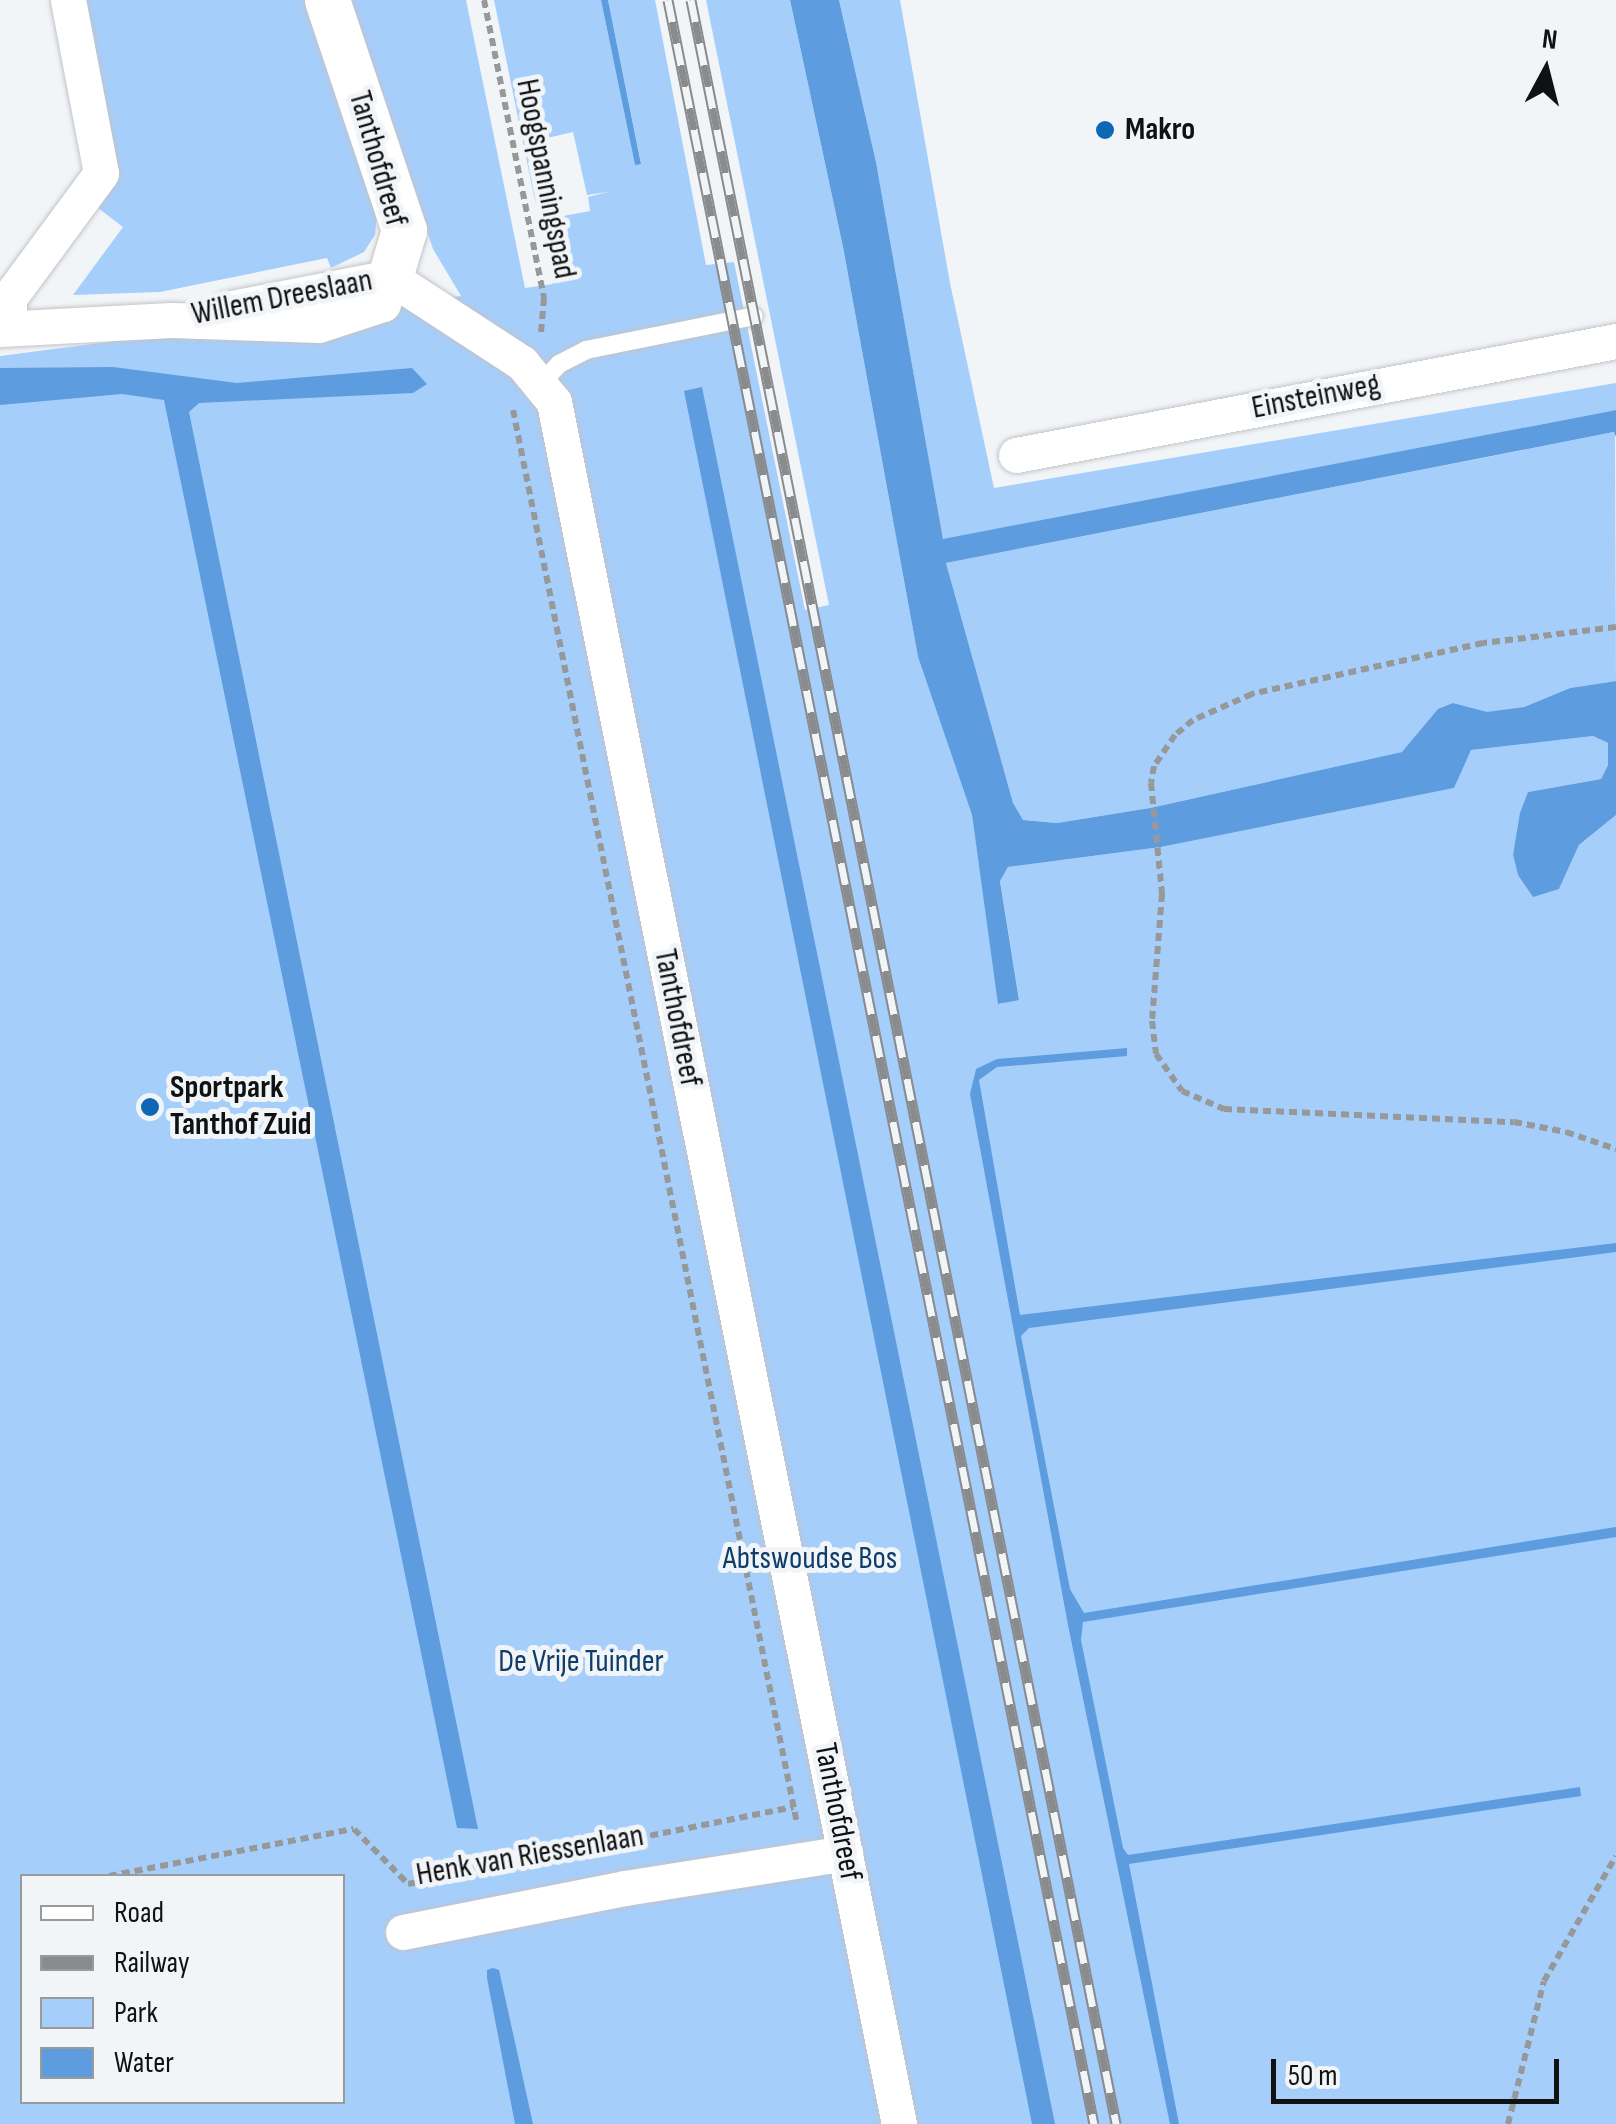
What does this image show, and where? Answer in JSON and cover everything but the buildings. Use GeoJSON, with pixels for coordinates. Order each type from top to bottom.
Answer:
{"type":"FeatureCollection","features":[{"type":"Feature","properties":{"kind":"street"},"geometry":{"type":"LineString","coordinates":[[4,328],[9,298],[101,173],[68,0]]}},
{"type":"Feature","properties":{"kind":"street","name":"Tanthofdreef"},"geometry":{"type":"LineString","coordinates":[[327,0],[404,230],[390,277],[531,374],[554,402],[900,2124]]}},
{"type":"Feature","properties":{"kind":"street","name":"Willem Dreeslaan"},"geometry":{"type":"LineString","coordinates":[[4,328],[171,320],[319,325],[382,304],[390,277]]}},
{"type":"Feature","properties":{"kind":"street","name":"Einsteinweg"},"geometry":{"type":"LineString","coordinates":[[1016,455],[1616,341]]}},
{"type":"Feature","properties":{"kind":"street","name":"Henk van Riessenlaan"},"geometry":{"type":"LineString","coordinates":[[403,1932],[626,1888],[845,1853]]}},
{"type":"Feature","properties":{"kind":"lane"},"geometry":{"type":"LineString","coordinates":[[531,374],[586,350],[754,316]]}},
{"type":"Feature","properties":{"kind":"path","name":"Hoogspanningspad"},"geometry":{"type":"LineString","coordinates":[[484,0],[544,298],[542,331],[531,374],[508,384],[805,1860]]}},
{"type":"Feature","properties":{"kind":"path"},"geometry":{"type":"LineString","coordinates":[[1616,627],[1483,642],[1252,694],[1208,712],[1176,735],[1154,766],[1151,782],[1161,847],[1162,894],[1152,1021],[1156,1054],[1182,1091],[1224,1109],[1514,1122],[1566,1132],[1616,1149]]}},
{"type":"Feature","properties":{"kind":"path","name":"Henk van Riessenlaan"},"geometry":{"type":"LineString","coordinates":[[118,1874],[354,1829],[408,1884],[794,1807]]}},
{"type":"Feature","properties":{"kind":"path"},"geometry":{"type":"LineString","coordinates":[[1508,2124],[1544,1981],[1616,1856]]}},
{"type":"Feature","properties":{"kind":"green space"},"geometry":{"type":"Polygon","coordinates":[[[76,0],[305,0],[377,214],[375,235],[364,252],[331,268],[327,258],[160,292],[73,295],[123,227],[98,208],[109,192],[111,176],[76,0]]]}},
{"type":"Feature","properties":{"kind":"green space","name":"Abtswoudse Bos"},"geometry":{"type":"Polygon","coordinates":[[[349,0],[466,0],[525,288],[553,284],[542,220],[590,211],[588,197],[608,192],[587,195],[573,132],[547,138],[560,201],[540,207],[535,201],[494,0],[601,0],[635,165],[641,163],[608,0],[655,0],[706,265],[734,262],[805,610],[829,605],[706,0],[790,0],[843,247],[918,657],[972,815],[999,1004],[1019,999],[1000,880],[1008,867],[1161,847],[1453,788],[1470,750],[1593,736],[1608,743],[1608,765],[1601,779],[1528,792],[1513,855],[1518,875],[1559,889],[1579,845],[1616,815],[1616,2124],[0,2124],[0,356],[461,296],[433,249],[349,0]]]}},
{"type":"Feature","properties":{"kind":"green space"},"geometry":{"type":"Polygon","coordinates":[[[839,0],[900,0],[950,283],[994,488],[1616,383],[1616,410],[943,540],[876,162],[839,0]]]}},
{"type":"Feature","properties":{"kind":"green space"},"geometry":{"type":"Polygon","coordinates":[[[1615,432],[1616,681],[1570,688],[1524,707],[1487,713],[1453,703],[1403,752],[1150,808],[1057,823],[1023,820],[1013,804],[946,563],[1615,432]]]}},
{"type":"Feature","properties":{"kind":"water"},"geometry":{"type":"Polygon","coordinates":[[[601,0],[608,0],[641,164],[635,165],[601,0]]]}},
{"type":"Feature","properties":{"kind":"water"},"geometry":{"type":"Polygon","coordinates":[[[790,0],[839,0],[876,162],[943,539],[1616,410],[1616,437],[1614,432],[946,563],[1013,803],[1023,820],[1057,823],[1150,808],[1402,752],[1438,709],[1453,703],[1487,712],[1524,707],[1570,688],[1616,681],[1616,815],[1579,845],[1559,889],[1533,897],[1518,875],[1513,855],[1520,813],[1528,792],[1601,779],[1608,765],[1608,743],[1593,736],[1471,750],[1454,788],[1161,847],[1008,867],[1000,881],[1019,1000],[998,1004],[972,815],[918,657],[843,247],[790,0]]]}},
{"type":"Feature","properties":{"kind":"water"},"geometry":{"type":"Polygon","coordinates":[[[113,367],[237,383],[412,368],[427,384],[413,393],[199,403],[189,412],[478,1829],[457,1828],[164,400],[122,394],[0,405],[0,368],[113,367]]]}},
{"type":"Feature","properties":{"kind":"water"},"geometry":{"type":"Polygon","coordinates":[[[702,387],[1055,2124],[1032,2124],[684,391],[702,387]]]}},
{"type":"Feature","properties":{"kind":"water"},"geometry":{"type":"Polygon","coordinates":[[[1127,1048],[1127,1056],[997,1067],[979,1080],[1020,1315],[1616,1243],[1616,1252],[1029,1328],[1021,1336],[1070,1589],[1084,1613],[1616,1527],[1616,1537],[1083,1622],[1081,1640],[1123,1848],[1128,1855],[1580,1787],[1581,1796],[1129,1864],[1179,2124],[1170,2124],[1068,1625],[970,1094],[976,1069],[997,1059],[1127,1048]]]}},
{"type":"Feature","properties":{"kind":"water"},"geometry":{"type":"Polygon","coordinates":[[[487,1970],[499,1970],[533,2124],[515,2124],[487,1978],[487,1970]]]}},
{"type":"Feature","properties":{"kind":"railway"},"geometry":{"type":"LineString","coordinates":[[668,0],[1094,2124]]}},
{"type":"Feature","properties":{"kind":"railway"},"geometry":{"type":"LineString","coordinates":[[691,0],[1116,2124]]}},
{"type":"Feature","properties":{"kind":"place","name":"Makro"},"geometry":{"type":"Point","coordinates":[1105,130]}},
{"type":"Feature","properties":{"kind":"place","name":"Sportpark Tanthof Zuid"},"geometry":{"type":"Point","coordinates":[150,1107]}},
{"type":"Feature","properties":{"kind":"park label","name":"De Vrije Tuinder"},"geometry":{"type":"Point","coordinates":[581,1662]}}]}
